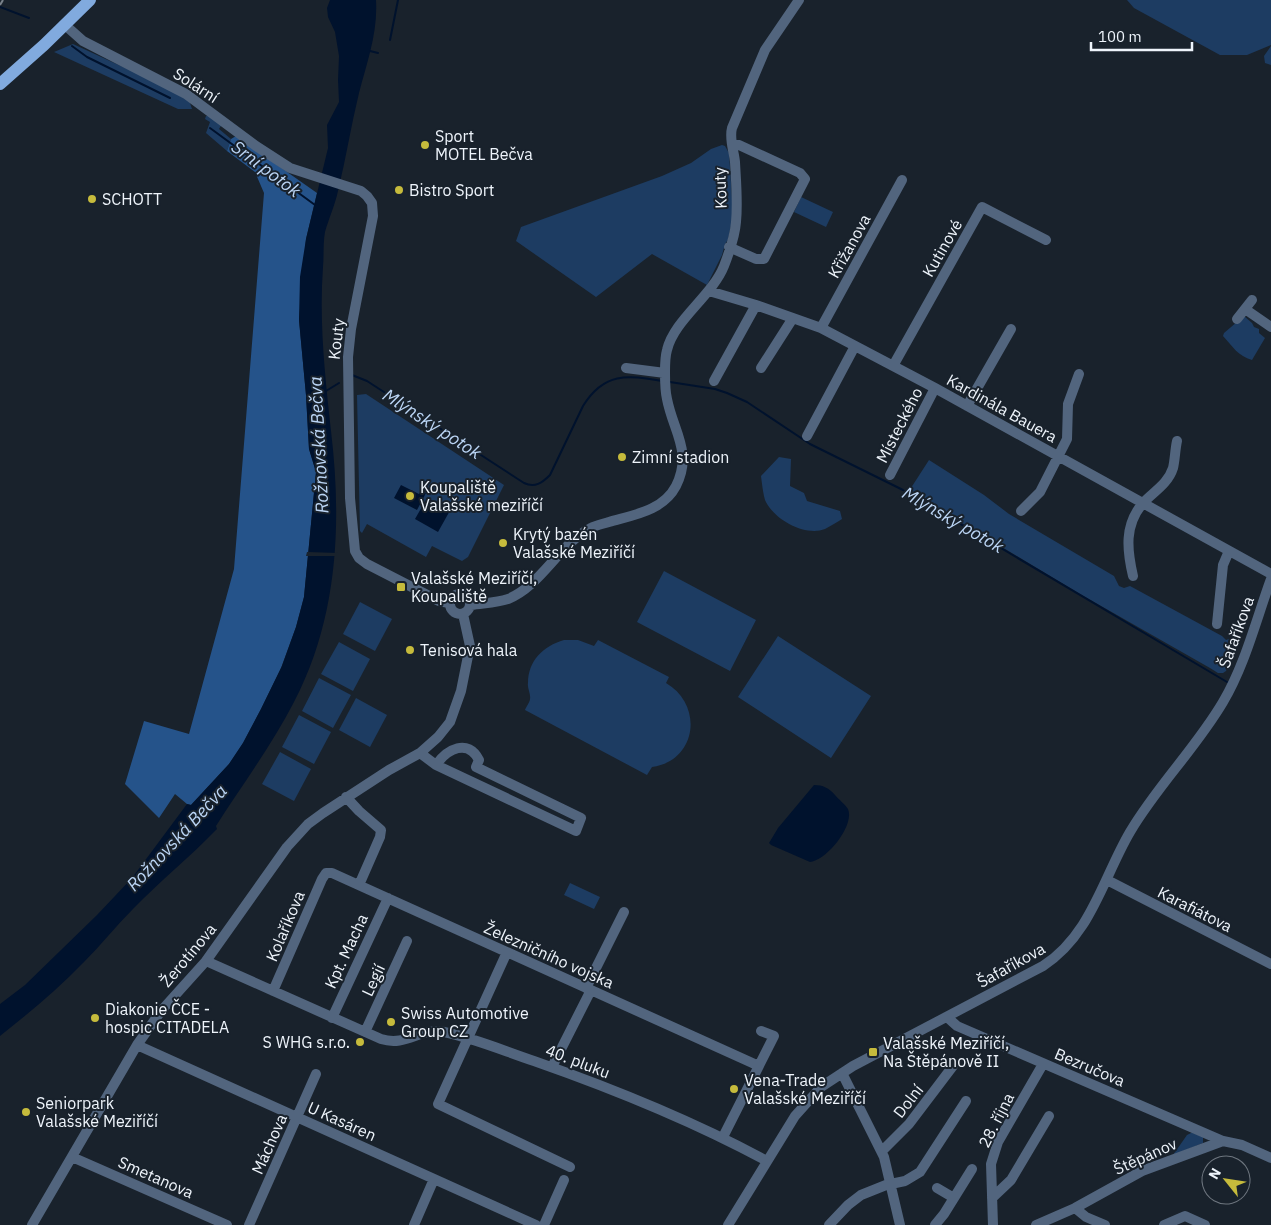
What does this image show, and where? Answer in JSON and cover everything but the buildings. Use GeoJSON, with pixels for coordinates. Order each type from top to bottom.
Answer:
{"type":"FeatureCollection","features":[{"type":"Feature","properties":{"kind":"main road"},"geometry":{"type":"LineString","coordinates":[[0,84],[66,25],[90,0]]}},
{"type":"Feature","properties":{"kind":"street","name":"Kouty"},"geometry":{"type":"LineString","coordinates":[[471,604],[508,598],[521,591],[572,541],[591,527],[654,508],[666,499],[675,488],[684,462],[683,448],[667,399],[665,373],[667,349],[671,340],[709,291],[724,266],[736,224],[736,190],[731,134],[733,125],[765,50],[799,0]]}},
{"type":"Feature","properties":{"kind":"street","name":"Solární"},"geometry":{"type":"LineString","coordinates":[[66,25],[83,41],[186,94],[290,168],[347,186]]}},
{"type":"Feature","properties":{"kind":"street"},"geometry":{"type":"LineString","coordinates":[[729,247],[756,259],[764,259],[805,179],[800,173],[738,144],[732,144]]}},
{"type":"Feature","properties":{"kind":"street","name":"Křižanova"},"geometry":{"type":"LineString","coordinates":[[821,328],[902,180]]}},
{"type":"Feature","properties":{"kind":"street","name":"Kouty"},"geometry":{"type":"LineString","coordinates":[[347,186],[358,189],[367,196],[372,203],[373,211],[351,329],[348,357],[350,498],[355,551],[359,558],[367,564],[439,601],[450,603],[452,611],[463,614]]}},
{"type":"Feature","properties":{"kind":"street","name":"Kutinové"},"geometry":{"type":"LineString","coordinates":[[893,366],[982,207],[1046,240]]}},
{"type":"Feature","properties":{"kind":"street","name":"Kardinála Bauera"},"geometry":{"type":"LineString","coordinates":[[709,291],[821,328],[935,388],[1271,574]]}},
{"type":"Feature","properties":{"kind":"street"},"geometry":{"type":"LineString","coordinates":[[1236,319],[1252,300]]}},
{"type":"Feature","properties":{"kind":"street"},"geometry":{"type":"LineString","coordinates":[[714,381],[756,305]]}},
{"type":"Feature","properties":{"kind":"street"},"geometry":{"type":"LineString","coordinates":[[1245,309],[1271,327]]}},
{"type":"Feature","properties":{"kind":"street"},"geometry":{"type":"LineString","coordinates":[[761,368],[793,318]]}},
{"type":"Feature","properties":{"kind":"street"},"geometry":{"type":"LineString","coordinates":[[967,406],[1011,329]]}},
{"type":"Feature","properties":{"kind":"street"},"geometry":{"type":"LineString","coordinates":[[806,436],[855,346]]}},
{"type":"Feature","properties":{"kind":"street"},"geometry":{"type":"LineString","coordinates":[[626,368],[665,373]]}},
{"type":"Feature","properties":{"kind":"street"},"geometry":{"type":"LineString","coordinates":[[1021,511],[1040,492],[1067,439],[1068,404],[1079,374]]}},
{"type":"Feature","properties":{"kind":"street","name":"Místeckého"},"geometry":{"type":"LineString","coordinates":[[890,475],[935,388]]}},
{"type":"Feature","properties":{"kind":"street"},"geometry":{"type":"LineString","coordinates":[[1133,576],[1128,555],[1127,536],[1133,518],[1143,503],[1161,487],[1172,469],[1177,441]]}},
{"type":"Feature","properties":{"kind":"street"},"geometry":{"type":"LineString","coordinates":[[1217,624],[1223,565],[1229,551]]}},
{"type":"Feature","properties":{"kind":"street","name":"Šafaříkova"},"geometry":{"type":"LineString","coordinates":[[728,1225],[790,1124],[806,1102],[821,1087],[842,1073],[1035,971],[1057,956],[1069,944],[1082,926],[1126,839],[1146,806],[1207,727],[1222,703],[1246,650],[1271,579]]}},
{"type":"Feature","properties":{"kind":"street"},"geometry":{"type":"LineString","coordinates":[[450,603],[453,596],[461,593],[468,597],[471,604],[470,608],[463,614]]}},
{"type":"Feature","properties":{"kind":"street","name":"Žerotínova"},"geometry":{"type":"LineString","coordinates":[[32,1225],[136,1044],[160,1011],[206,961],[286,847],[308,824],[346,797],[420,753],[438,738],[450,722],[461,691],[470,646],[463,614]]}},
{"type":"Feature","properties":{"kind":"street"},"geometry":{"type":"LineString","coordinates":[[436,765],[442,756],[452,751],[465,748],[475,752],[479,760],[476,767],[466,778]]}},
{"type":"Feature","properties":{"kind":"street"},"geometry":{"type":"LineString","coordinates":[[420,753],[436,765],[576,831],[582,818],[476,767]]}},
{"type":"Feature","properties":{"kind":"street"},"geometry":{"type":"LineString","coordinates":[[346,797],[359,812],[381,830],[380,837],[359,885]]}},
{"type":"Feature","properties":{"kind":"street","name":"Železničního vojska"},"geometry":{"type":"LineString","coordinates":[[326,874],[335,874],[760,1066]]}},
{"type":"Feature","properties":{"kind":"street","name":"Kolaříkova"},"geometry":{"type":"LineString","coordinates":[[273,991],[320,881],[326,874]]}},
{"type":"Feature","properties":{"kind":"street","name":"Karafiátova"},"geometry":{"type":"LineString","coordinates":[[1106,880],[1271,964]]}},
{"type":"Feature","properties":{"kind":"street","name":"Kpt. Macha"},"geometry":{"type":"LineString","coordinates":[[332,1018],[388,898]]}},
{"type":"Feature","properties":{"kind":"street"},"geometry":{"type":"LineString","coordinates":[[552,1067],[624,912]]}},
{"type":"Feature","properties":{"kind":"street","name":"Legií"},"geometry":{"type":"LineString","coordinates":[[365,1032],[407,941]]}},
{"type":"Feature","properties":{"kind":"street"},"geometry":{"type":"LineString","coordinates":[[507,952],[438,1104],[570,1167]]}},
{"type":"Feature","properties":{"kind":"street","name":"40. pluku"},"geometry":{"type":"LineString","coordinates":[[206,961],[381,1039],[394,1042],[405,1041],[436,1031],[468,1038],[552,1067],[646,1104],[723,1138],[767,1161]]}},
{"type":"Feature","properties":{"kind":"street","name":"Bezručova"},"geometry":{"type":"LineString","coordinates":[[947,1017],[956,1026],[1223,1141]]}},
{"type":"Feature","properties":{"kind":"street"},"geometry":{"type":"LineString","coordinates":[[723,1138],[774,1036],[761,1031]]}},
{"type":"Feature","properties":{"kind":"street","name":"U Kasáren"},"geometry":{"type":"LineString","coordinates":[[136,1044],[536,1225]]}},
{"type":"Feature","properties":{"kind":"street","name":"28. října"},"geometry":{"type":"LineString","coordinates":[[993,1225],[991,1164],[998,1142],[1043,1064]]}},
{"type":"Feature","properties":{"kind":"street","name":"Dolní"},"geometry":{"type":"LineString","coordinates":[[882,1151],[909,1124],[953,1066]]}},
{"type":"Feature","properties":{"kind":"street"},"geometry":{"type":"LineString","coordinates":[[842,1073],[882,1151],[900,1225]]}},
{"type":"Feature","properties":{"kind":"street","name":"Máchova"},"geometry":{"type":"LineString","coordinates":[[249,1225],[316,1074]]}},
{"type":"Feature","properties":{"kind":"street"},"geometry":{"type":"LineString","coordinates":[[829,1225],[848,1205],[861,1195],[905,1181],[920,1172],[966,1101]]}},
{"type":"Feature","properties":{"kind":"street"},"geometry":{"type":"LineString","coordinates":[[992,1198],[1011,1180],[1049,1116]]}},
{"type":"Feature","properties":{"kind":"street"},"geometry":{"type":"LineString","coordinates":[[1223,1141],[1242,1145],[1271,1158]]}},
{"type":"Feature","properties":{"kind":"street","name":"Štěpánov"},"geometry":{"type":"LineString","coordinates":[[1036,1225],[1075,1208],[1142,1171],[1223,1141]]}},
{"type":"Feature","properties":{"kind":"street","name":"Smetanova"},"geometry":{"type":"LineString","coordinates":[[72,1157],[227,1225]]}},
{"type":"Feature","properties":{"kind":"street"},"geometry":{"type":"LineString","coordinates":[[935,1225],[972,1169]]}},
{"type":"Feature","properties":{"kind":"street"},"geometry":{"type":"LineString","coordinates":[[414,1225],[434,1179]]}},
{"type":"Feature","properties":{"kind":"street"},"geometry":{"type":"LineString","coordinates":[[544,1225],[564,1180]]}},
{"type":"Feature","properties":{"kind":"street"},"geometry":{"type":"LineString","coordinates":[[937,1188],[954,1198]]}},
{"type":"Feature","properties":{"kind":"street"},"geometry":{"type":"LineString","coordinates":[[1075,1208],[1086,1216],[1105,1225]]}},
{"type":"Feature","properties":{"kind":"street"},"geometry":{"type":"LineString","coordinates":[[1164,1225],[1185,1216],[1205,1225]]}},
{"type":"Feature","properties":{"kind":"shaded area"},"geometry":{"type":"Polygon","coordinates":[[[1127,0],[1271,0],[1271,45],[1247,55],[1220,55],[1134,8],[1127,0]]]}},
{"type":"Feature","properties":{"kind":"shaded area"},"geometry":{"type":"Polygon","coordinates":[[[73,44],[171,89],[189,100],[192,109],[178,109],[54,52],[73,44]]]}},
{"type":"Feature","properties":{"kind":"shaded area"},"geometry":{"type":"Polygon","coordinates":[[[1271,46],[1271,65],[1265,63],[1264,56],[1271,46]]]}},
{"type":"Feature","properties":{"kind":"shaded area"},"geometry":{"type":"Polygon","coordinates":[[[206,116],[222,124],[219,129],[231,139],[227,151],[206,133],[210,122],[205,119],[206,116]]]}},
{"type":"Feature","properties":{"kind":"shaded area"},"geometry":{"type":"Polygon","coordinates":[[[236,136],[317,193],[306,239],[299,320],[309,449],[316,472],[304,597],[296,627],[281,668],[243,743],[229,764],[191,805],[175,794],[159,818],[125,784],[144,721],[189,734],[234,569],[264,193],[255,172],[227,151],[231,139],[236,136]]]}},
{"type":"Feature","properties":{"kind":"shaded area"},"geometry":{"type":"Polygon","coordinates":[[[722,145],[725,146],[729,153],[732,220],[728,240],[707,285],[652,254],[596,297],[516,241],[521,227],[662,176],[691,163],[711,149],[722,145]]]}},
{"type":"Feature","properties":{"kind":"shaded area"},"geometry":{"type":"Polygon","coordinates":[[[801,197],[833,212],[826,227],[794,212],[801,197]]]}},
{"type":"Feature","properties":{"kind":"shaded area"},"geometry":{"type":"Polygon","coordinates":[[[1244,316],[1254,327],[1259,329],[1259,333],[1265,338],[1252,360],[1239,354],[1223,336],[1244,316]]]}},
{"type":"Feature","properties":{"kind":"shaded area"},"geometry":{"type":"Polygon","coordinates":[[[366,394],[504,485],[468,557],[462,561],[432,546],[426,557],[367,524],[362,533],[360,531],[357,395],[366,394]]]}},
{"type":"Feature","properties":{"kind":"shaded area"},"geometry":{"type":"Polygon","coordinates":[[[779,457],[791,459],[790,486],[804,493],[807,501],[840,511],[842,519],[825,529],[808,531],[790,525],[775,514],[765,500],[761,476],[779,457]]]}},
{"type":"Feature","properties":{"kind":"shaded area"},"geometry":{"type":"Polygon","coordinates":[[[929,460],[984,495],[1009,514],[1114,576],[1119,586],[1124,588],[1130,586],[1238,645],[1226,671],[1218,673],[1080,594],[909,491],[929,460]]]}},
{"type":"Feature","properties":{"kind":"shaded area"},"geometry":{"type":"Polygon","coordinates":[[[664,571],[756,620],[730,671],[637,622],[664,571]]]}},
{"type":"Feature","properties":{"kind":"shaded area"},"geometry":{"type":"Polygon","coordinates":[[[360,602],[392,619],[375,651],[343,634],[360,602]]]}},
{"type":"Feature","properties":{"kind":"shaded area"},"geometry":{"type":"Polygon","coordinates":[[[778,636],[871,696],[831,758],[738,697],[778,636]]]}},
{"type":"Feature","properties":{"kind":"shaded area"},"geometry":{"type":"Polygon","coordinates":[[[564,640],[578,640],[594,646],[598,640],[669,677],[666,683],[678,693],[686,705],[690,718],[690,731],[686,744],[679,754],[667,763],[652,767],[647,775],[525,710],[530,700],[529,675],[534,661],[543,650],[564,640]]]}},
{"type":"Feature","properties":{"kind":"shaded area"},"geometry":{"type":"Polygon","coordinates":[[[339,642],[370,659],[353,691],[321,674],[339,642]]]}},
{"type":"Feature","properties":{"kind":"shaded area"},"geometry":{"type":"Polygon","coordinates":[[[319,678],[351,695],[333,728],[302,711],[319,678]]]}},
{"type":"Feature","properties":{"kind":"shaded area"},"geometry":{"type":"Polygon","coordinates":[[[356,698],[387,715],[370,747],[339,730],[356,698]]]}},
{"type":"Feature","properties":{"kind":"shaded area"},"geometry":{"type":"Polygon","coordinates":[[[299,715],[331,732],[314,764],[282,747],[299,715]]]}},
{"type":"Feature","properties":{"kind":"shaded area"},"geometry":{"type":"Polygon","coordinates":[[[280,752],[311,769],[294,801],[262,784],[280,752]]]}},
{"type":"Feature","properties":{"kind":"shaded area"},"geometry":{"type":"Polygon","coordinates":[[[570,883],[600,897],[594,909],[564,895],[570,883]]]}},
{"type":"Feature","properties":{"kind":"shaded area"},"geometry":{"type":"Polygon","coordinates":[[[1193,1132],[1203,1137],[1203,1143],[1173,1155],[1187,1135],[1193,1132]]]}},
{"type":"Feature","properties":{"kind":"water","name":"Rožnovská Bečva"},"geometry":{"type":"Polygon","coordinates":[[[330,0],[376,0],[376,12],[371,47],[356,105],[344,166],[324,241],[322,329],[334,466],[336,535],[328,604],[320,637],[309,670],[294,702],[267,749],[216,826],[217,829],[127,915],[64,982],[0,1036],[0,1004],[25,985],[97,915],[132,878],[187,804],[191,805],[229,764],[243,743],[261,709],[282,666],[296,627],[304,597],[316,472],[309,449],[299,320],[300,277],[306,239],[328,148],[327,125],[339,102],[339,56],[335,32],[328,17],[327,8],[330,0]]]}},
{"type":"Feature","properties":{"kind":"water","name":"Koupaliště Valašské meziříčí"},"geometry":{"type":"Polygon","coordinates":[[[401,485],[419,494],[421,491],[426,493],[417,510],[394,498],[401,485]]]}},
{"type":"Feature","properties":{"kind":"water"},"geometry":{"type":"Polygon","coordinates":[[[427,498],[439,504],[441,501],[452,507],[438,532],[415,519],[427,498]]]}},
{"type":"Feature","properties":{"kind":"water"},"geometry":{"type":"Polygon","coordinates":[[[814,785],[823,786],[830,790],[847,807],[849,816],[838,842],[824,856],[810,862],[769,843],[778,828],[814,785]]]}},
{"type":"Feature","properties":{"kind":"pier"},"geometry":{"type":"Polygon","coordinates":[[[307,552],[338,553],[338,556],[306,556],[307,552]]]}},
{"type":"Feature","properties":{"kind":"waterway"},"geometry":{"type":"LineString","coordinates":[[390,40],[398,0]]}},
{"type":"Feature","properties":{"kind":"waterway","name":"Srní potok"},"geometry":{"type":"LineString","coordinates":[[0,7],[29,18]]}},
{"type":"Feature","properties":{"kind":"waterway","name":"Srní potok"},"geometry":{"type":"LineString","coordinates":[[72,46],[87,57],[170,98]]}},
{"type":"Feature","properties":{"kind":"waterway"},"geometry":{"type":"LineString","coordinates":[[370,51],[378,53]]}},
{"type":"Feature","properties":{"kind":"waterway","name":"Srní potok"},"geometry":{"type":"LineString","coordinates":[[210,128],[315,205]]}},
{"type":"Feature","properties":{"kind":"waterway","name":"Mlýnský potok"},"geometry":{"type":"LineString","coordinates":[[352,375],[367,381],[524,483],[532,485],[541,482],[550,475],[583,406],[599,387],[608,382],[627,377],[662,381]]}},
{"type":"Feature","properties":{"kind":"waterway","name":"Mlýnský potok"},"geometry":{"type":"LineString","coordinates":[[670,382],[715,389],[747,402],[810,444],[903,490],[1227,682]]}},
{"type":"Feature","properties":{"kind":"waterway","name":"Mlýnský potok"},"geometry":{"type":"LineString","coordinates":[[326,391],[339,383]]}},
{"type":"Feature","properties":{"kind":"railway"},"geometry":{"type":"LineString","coordinates":[[0,5],[3,0]]}},
{"type":"Feature","properties":{"kind":"place","name":"Sport MOTEL Bečva"},"geometry":{"type":"Point","coordinates":[425,145]}},
{"type":"Feature","properties":{"kind":"place","name":"Bistro Sport"},"geometry":{"type":"Point","coordinates":[399,190]}},
{"type":"Feature","properties":{"kind":"place","name":"SCHOTT"},"geometry":{"type":"Point","coordinates":[92,199]}},
{"type":"Feature","properties":{"kind":"place","name":"Zimní stadion"},"geometry":{"type":"Point","coordinates":[622,457]}},
{"type":"Feature","properties":{"kind":"place","name":"Koupaliště Valašské meziříčí"},"geometry":{"type":"Point","coordinates":[410,496]}},
{"type":"Feature","properties":{"kind":"place","name":"Krytý bazén Valašské Meziříčí"},"geometry":{"type":"Point","coordinates":[503,543]}},
{"type":"Feature","properties":{"kind":"place","name":"Valašské Meziříčí, Koupaliště"},"geometry":{"type":"Point","coordinates":[401,587]}},
{"type":"Feature","properties":{"kind":"place","name":"Tenisová hala"},"geometry":{"type":"Point","coordinates":[410,650]}},
{"type":"Feature","properties":{"kind":"place","name":"Diakonie ČCE - hospic CITADELA"},"geometry":{"type":"Point","coordinates":[95,1018]}},
{"type":"Feature","properties":{"kind":"place","name":"Swiss Automotive Group CZ"},"geometry":{"type":"Point","coordinates":[391,1022]}},
{"type":"Feature","properties":{"kind":"place","name":"S WHG s.r.o."},"geometry":{"type":"Point","coordinates":[360,1042]}},
{"type":"Feature","properties":{"kind":"place","name":"Valašské Meziříčí, Na Štěpánově II"},"geometry":{"type":"Point","coordinates":[873,1052]}},
{"type":"Feature","properties":{"kind":"place","name":"Vena-Trade Valašské Meziříčí"},"geometry":{"type":"Point","coordinates":[734,1089]}},
{"type":"Feature","properties":{"kind":"place","name":"Seniorpark Valašské Meziříčí"},"geometry":{"type":"Point","coordinates":[26,1112]}}]}
